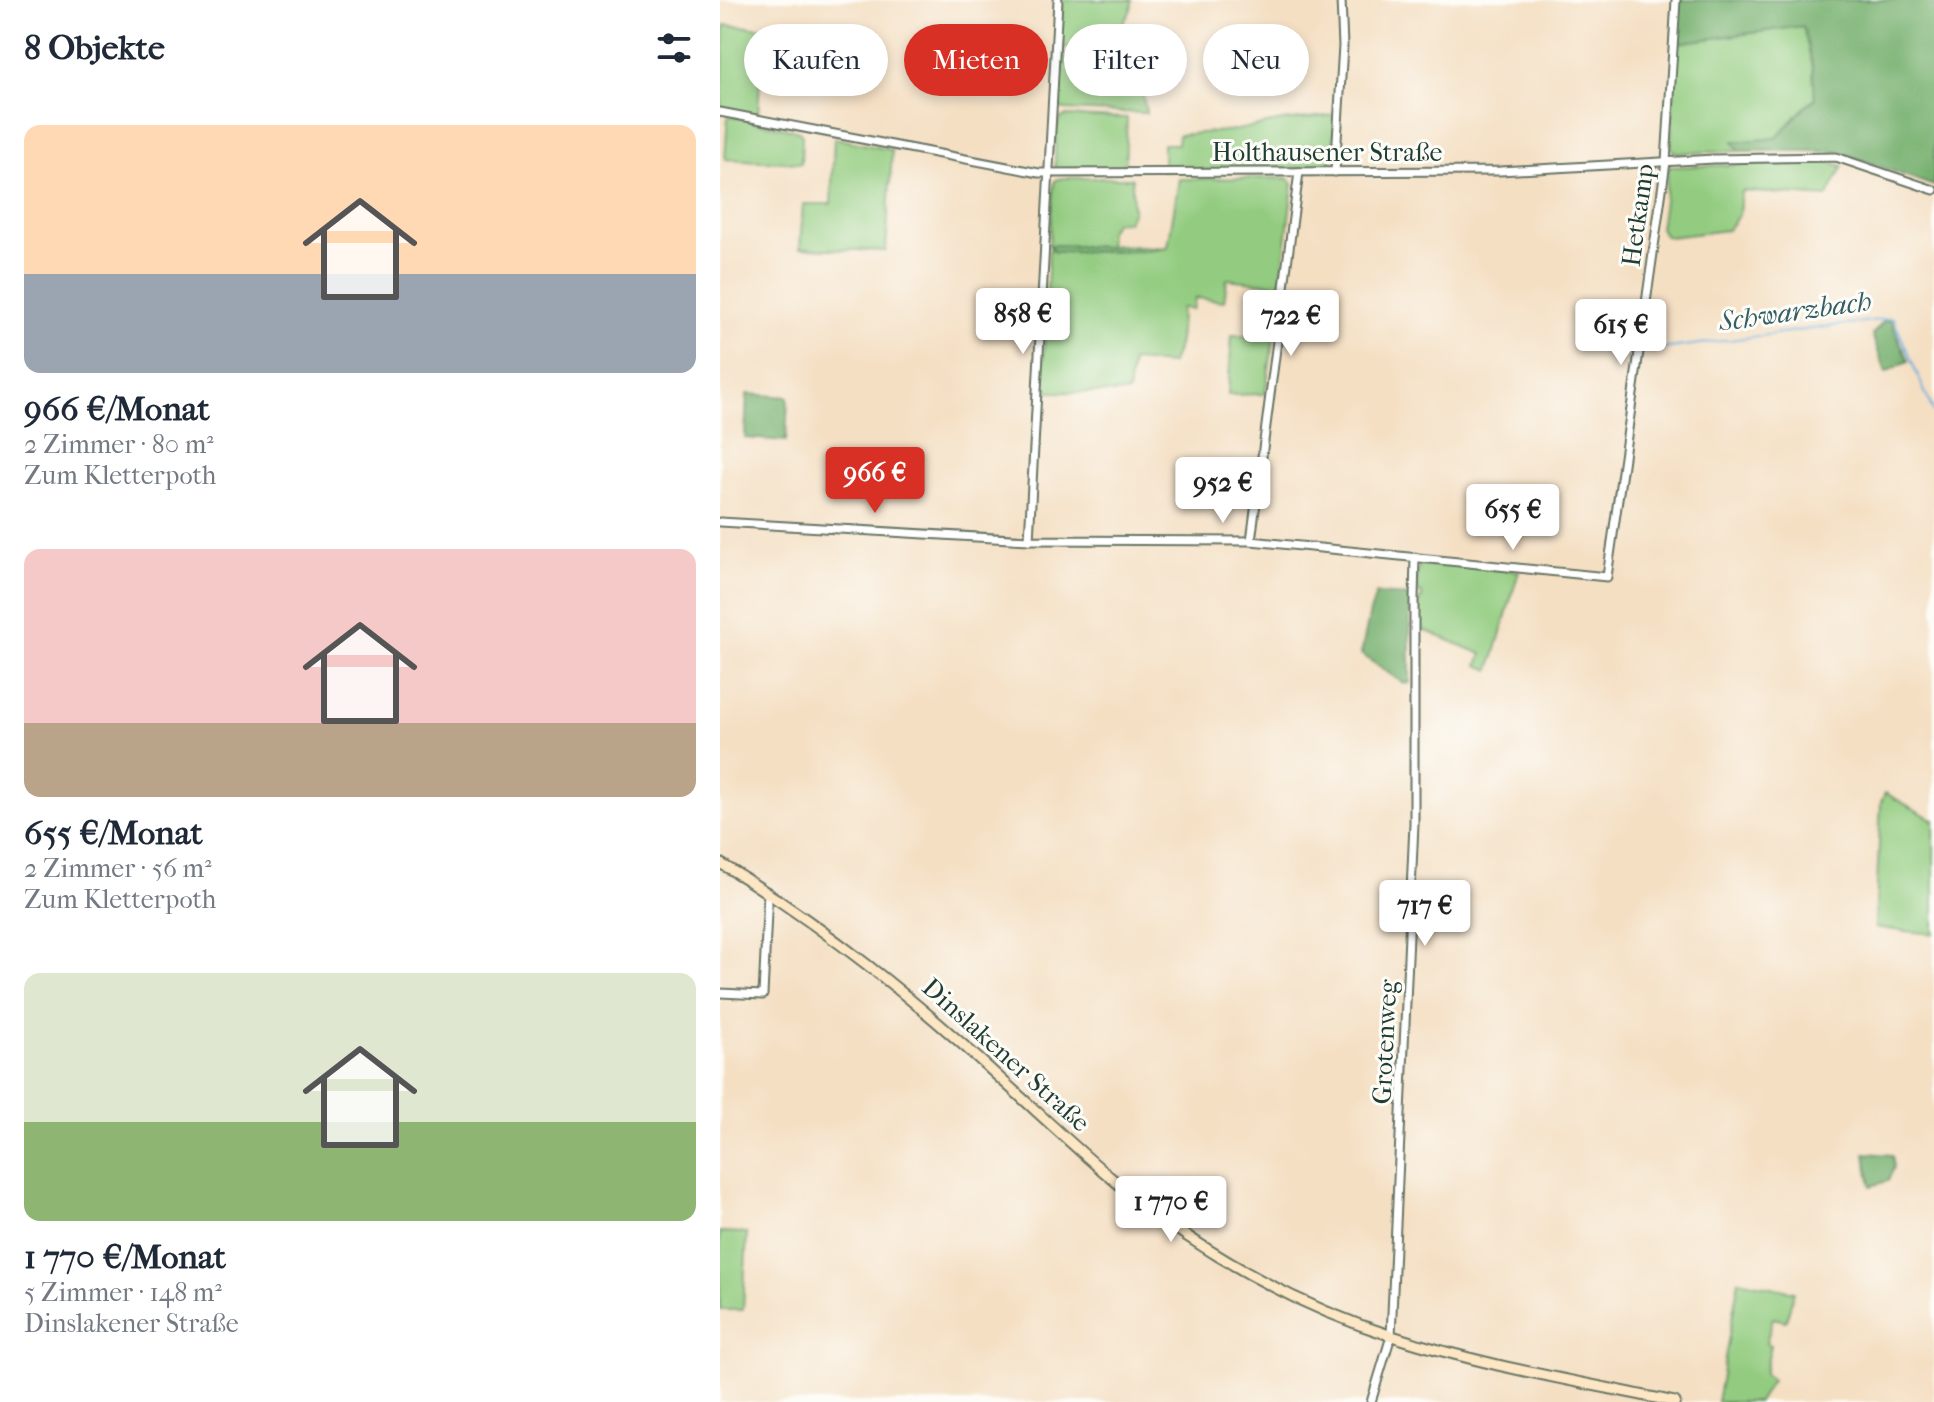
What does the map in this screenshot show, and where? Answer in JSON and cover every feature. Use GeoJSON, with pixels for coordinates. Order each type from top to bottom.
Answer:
{"type":"FeatureCollection","features":[{"type":"Feature","properties":{"kind":"main road","name":"Dinslakener Straße"},"geometry":{"type":"LineString","coordinates":[[720,863],[768,892],[904,993],[1116,1183],[1187,1236],[1244,1271],[1330,1313],[1391,1336],[1451,1354],[1675,1402]]}},
{"type":"Feature","properties":{"kind":"street"},"geometry":{"type":"LineString","coordinates":[[1029,540],[1058,0]]}},
{"type":"Feature","properties":{"kind":"street"},"geometry":{"type":"LineString","coordinates":[[1335,172],[1342,82],[1341,0]]}},
{"type":"Feature","properties":{"kind":"street","name":"Hetkamp"},"geometry":{"type":"LineString","coordinates":[[1415,557],[1607,577],[1666,162],[1676,0]]}},
{"type":"Feature","properties":{"kind":"street","name":"Holthausener Straße"},"geometry":{"type":"LineString","coordinates":[[720,112],[1039,173],[1500,171],[1714,159],[1836,157],[1934,190]]}},
{"type":"Feature","properties":{"kind":"street"},"geometry":{"type":"LineString","coordinates":[[1251,541],[1299,172]]}},
{"type":"Feature","properties":{"kind":"street"},"geometry":{"type":"LineString","coordinates":[[720,522],[1029,540],[1251,541],[1415,557]]}},
{"type":"Feature","properties":{"kind":"street","name":"Grotenweg"},"geometry":{"type":"LineString","coordinates":[[1371,1402],[1391,1336],[1414,824],[1415,557]]}},
{"type":"Feature","properties":{"kind":"street"},"geometry":{"type":"LineString","coordinates":[[720,993],[763,995],[768,892]]}},
{"type":"Feature","properties":{"kind":"green space"},"geometry":{"type":"Polygon","coordinates":[[[1062,0],[1132,0],[1124,24],[1064,24],[1064,47],[1060,42],[1062,0]]]}},
{"type":"Feature","properties":{"kind":"green space"},"geometry":{"type":"Polygon","coordinates":[[[1679,0],[1934,0],[1934,186],[1840,152],[1740,151],[1733,142],[1776,138],[1815,99],[1813,68],[1803,26],[1676,43],[1679,0]]]}},
{"type":"Feature","properties":{"kind":"green space"},"geometry":{"type":"Polygon","coordinates":[[[725,25],[744,26],[744,96],[759,96],[758,115],[721,107],[725,25]]]}},
{"type":"Feature","properties":{"kind":"green space"},"geometry":{"type":"Polygon","coordinates":[[[1803,26],[1813,68],[1815,99],[1776,138],[1734,142],[1740,151],[1673,151],[1676,43],[1803,26]]]}},
{"type":"Feature","properties":{"kind":"green space"},"geometry":{"type":"Polygon","coordinates":[[[1062,57],[1064,96],[1143,96],[1146,113],[1060,108],[1056,99],[1059,60],[1062,57]]]}},
{"type":"Feature","properties":{"kind":"green space"},"geometry":{"type":"Polygon","coordinates":[[[1336,115],[1329,167],[1163,171],[1163,144],[1177,144],[1178,135],[1237,130],[1336,115]]]}},
{"type":"Feature","properties":{"kind":"green space"},"geometry":{"type":"Polygon","coordinates":[[[728,116],[799,131],[802,136],[801,163],[725,159],[728,116]]]}},
{"type":"Feature","properties":{"kind":"green space"},"geometry":{"type":"Polygon","coordinates":[[[1060,118],[1127,118],[1125,170],[1057,170],[1056,130],[1060,118]]]}},
{"type":"Feature","properties":{"kind":"green space"},"geometry":{"type":"Polygon","coordinates":[[[834,138],[892,150],[886,251],[800,248],[803,204],[831,204],[834,138]]]}},
{"type":"Feature","properties":{"kind":"green space"},"geometry":{"type":"Polygon","coordinates":[[[1828,162],[1843,166],[1827,197],[1741,191],[1739,215],[1727,230],[1669,237],[1660,228],[1669,167],[1828,162]]]}},
{"type":"Feature","properties":{"kind":"green space"},"geometry":{"type":"Polygon","coordinates":[[[1064,178],[1132,178],[1133,211],[1128,221],[1115,222],[1109,231],[1108,247],[1049,245],[1054,182],[1064,178]]]}},
{"type":"Feature","properties":{"kind":"green space"},"geometry":{"type":"Polygon","coordinates":[[[1286,178],[1293,184],[1281,285],[1227,279],[1224,301],[1195,298],[1193,309],[1181,308],[1178,344],[1171,364],[1132,361],[1128,393],[1042,391],[1049,250],[1144,251],[1168,247],[1179,179],[1286,178]]]}},
{"type":"Feature","properties":{"kind":"green space"},"geometry":{"type":"Polygon","coordinates":[[[1049,245],[1108,245],[1168,248],[1054,252],[1049,245]]]}},
{"type":"Feature","properties":{"kind":"green space"},"geometry":{"type":"Polygon","coordinates":[[[1891,320],[1908,361],[1886,372],[1872,335],[1884,321],[1891,320]]]}},
{"type":"Feature","properties":{"kind":"green space"},"geometry":{"type":"Polygon","coordinates":[[[1232,335],[1274,337],[1265,394],[1228,395],[1232,335]]]}},
{"type":"Feature","properties":{"kind":"green space"},"geometry":{"type":"Polygon","coordinates":[[[747,394],[788,397],[786,441],[745,438],[747,394]]]}},
{"type":"Feature","properties":{"kind":"green space"},"geometry":{"type":"Polygon","coordinates":[[[1423,562],[1519,571],[1490,670],[1478,665],[1482,654],[1419,628],[1422,593],[1419,593],[1417,576],[1423,562]]]}},
{"type":"Feature","properties":{"kind":"green space"},"geometry":{"type":"Polygon","coordinates":[[[1376,594],[1410,596],[1408,684],[1361,654],[1376,594]]]}},
{"type":"Feature","properties":{"kind":"green space"},"geometry":{"type":"Polygon","coordinates":[[[1885,793],[1934,820],[1934,934],[1875,928],[1881,802],[1885,793]]]}},
{"type":"Feature","properties":{"kind":"green space"},"geometry":{"type":"Polygon","coordinates":[[[1865,1153],[1892,1155],[1894,1167],[1888,1181],[1871,1186],[1865,1153]]]}},
{"type":"Feature","properties":{"kind":"green space"},"geometry":{"type":"Polygon","coordinates":[[[720,1232],[747,1233],[743,1310],[720,1310],[720,1232]]]}},
{"type":"Feature","properties":{"kind":"green space"},"geometry":{"type":"Polygon","coordinates":[[[1739,1280],[1794,1292],[1786,1321],[1773,1318],[1766,1343],[1771,1345],[1764,1374],[1772,1380],[1758,1402],[1717,1402],[1739,1280]]]}},
{"type":"Feature","properties":{"kind":"waterway","name":"Schwarzbach"},"geometry":{"type":"LineString","coordinates":[[1647,351],[1893,318],[1934,413]]}}]}
